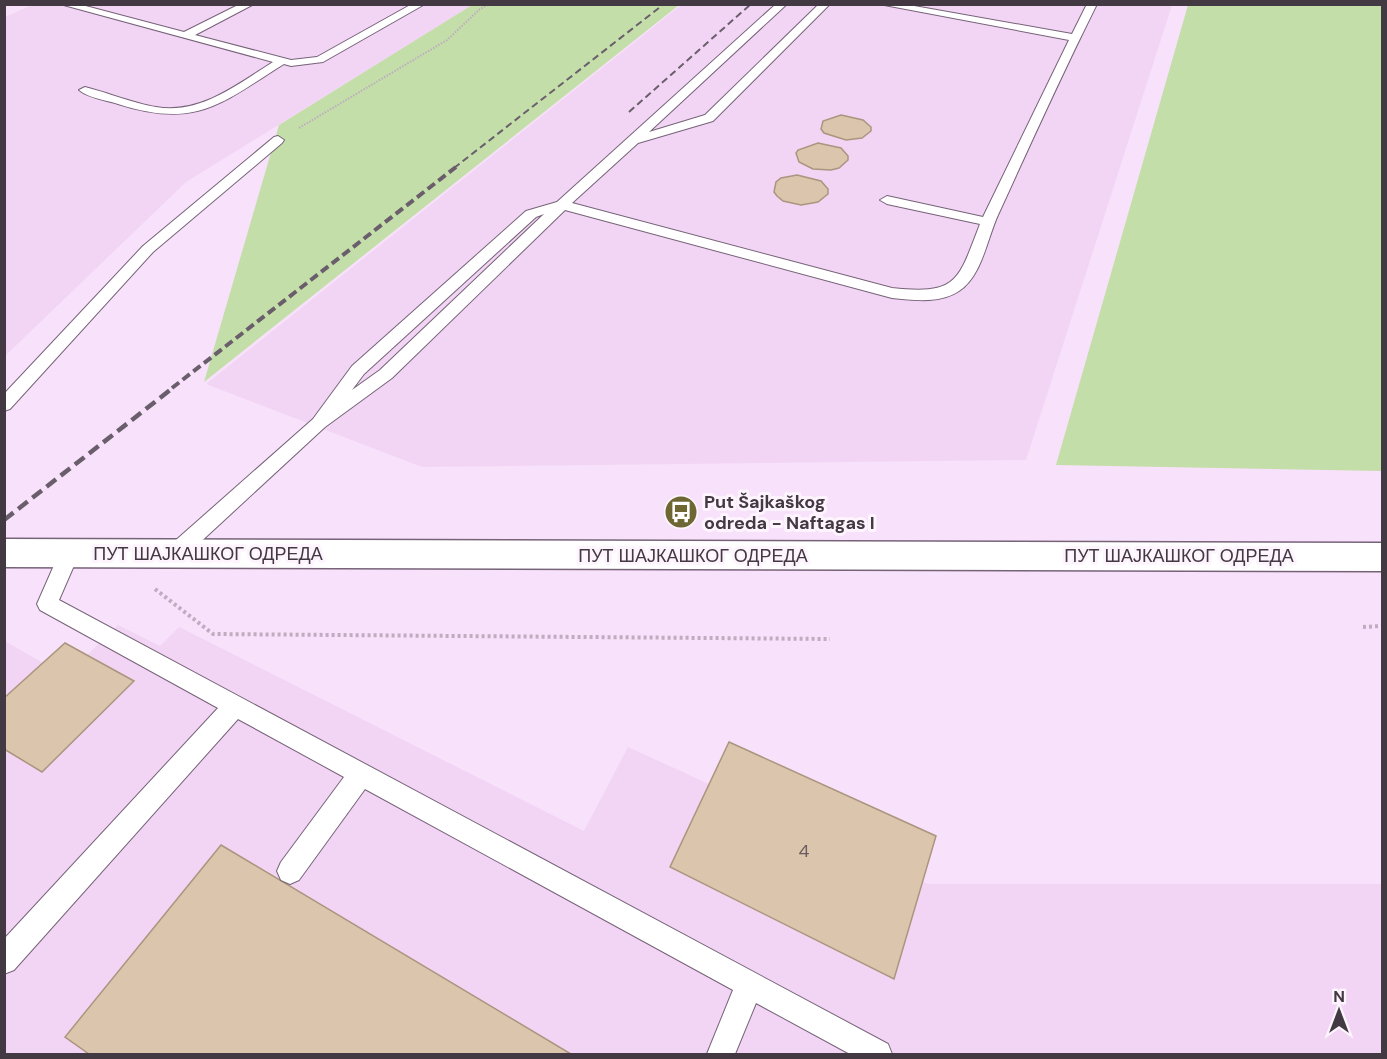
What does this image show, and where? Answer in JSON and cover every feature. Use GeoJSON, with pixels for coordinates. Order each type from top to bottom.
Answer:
{"type":"FeatureCollection","features":[{"type":"Feature","properties":{"kind":"street","name":"ПУТ ШАЈКАШКОГ ОДРЕДА"},"geometry":{"type":"LineString","coordinates":[[4,553],[819,557],[1383,556]]}},
{"type":"Feature","properties":{"kind":"lane"},"geometry":{"type":"LineString","coordinates":[[65,4],[291,63],[319,60],[420,4]]}},
{"type":"Feature","properties":{"kind":"lane"},"geometry":{"type":"LineString","coordinates":[[95,12],[113,4]]}},
{"type":"Feature","properties":{"kind":"lane"},"geometry":{"type":"LineString","coordinates":[[184,36],[249,4]]}},
{"type":"Feature","properties":{"kind":"lane"},"geometry":{"type":"LineString","coordinates":[[174,554],[319,423],[386,374],[562,205],[782,4]]}},
{"type":"Feature","properties":{"kind":"lane"},"geometry":{"type":"LineString","coordinates":[[632,141],[709,118],[825,4]]}},
{"type":"Feature","properties":{"kind":"lane"},"geometry":{"type":"LineString","coordinates":[[884,4],[1075,38]]}},
{"type":"Feature","properties":{"kind":"lane"},"geometry":{"type":"LineString","coordinates":[[562,205],[892,293],[918,296],[944,293],[956,287],[965,276],[988,222],[1092,4]]}},
{"type":"Feature","properties":{"kind":"lane"},"geometry":{"type":"LineString","coordinates":[[85,90],[164,112],[186,112],[203,108],[282,61]]}},
{"type":"Feature","properties":{"kind":"lane"},"geometry":{"type":"LineString","coordinates":[[648,105],[655,120]]}},
{"type":"Feature","properties":{"kind":"lane"},"geometry":{"type":"LineString","coordinates":[[4,405],[148,249],[278,140]]}},
{"type":"Feature","properties":{"kind":"lane"},"geometry":{"type":"LineString","coordinates":[[887,200],[988,222]]}},
{"type":"Feature","properties":{"kind":"lane"},"geometry":{"type":"LineString","coordinates":[[69,554],[47,604],[878,1054]]}},
{"type":"Feature","properties":{"kind":"lane"},"geometry":{"type":"LineString","coordinates":[[4,960],[234,706]]}},
{"type":"Feature","properties":{"kind":"lane"},"geometry":{"type":"LineString","coordinates":[[290,871],[361,774]]}},
{"type":"Feature","properties":{"kind":"lane"},"geometry":{"type":"LineString","coordinates":[[721,1054],[749,985]]}},
{"type":"Feature","properties":{"kind":"path"},"geometry":{"type":"LineString","coordinates":[[278,140],[447,40],[480,9],[489,4]]}},
{"type":"Feature","properties":{"kind":"path"},"geometry":{"type":"LineString","coordinates":[[144,588],[155,588],[213,634],[830,639]]}},
{"type":"Feature","properties":{"kind":"path"},"geometry":{"type":"LineString","coordinates":[[1363,627],[1383,626]]}},
{"type":"Feature","properties":{"kind":"shaded area"},"geometry":{"type":"Polygon","coordinates":[[[34,4],[472,5],[186,182],[5,356],[5,17],[34,4]]]}},
{"type":"Feature","properties":{"kind":"shaded area"},"geometry":{"type":"Polygon","coordinates":[[[681,5],[1172,5],[1026,460],[422,467],[206,384],[681,5]]]}},
{"type":"Feature","properties":{"kind":"shaded area"},"geometry":{"type":"Polygon","coordinates":[[[118,625],[160,646],[179,627],[584,831],[628,747],[928,884],[1382,884],[1382,1054],[5,1054],[5,641],[43,663],[65,643],[87,655],[118,625]]]}},
{"type":"Feature","properties":{"kind":"green space"},"geometry":{"type":"Polygon","coordinates":[[[472,5],[679,5],[204,382],[279,125],[472,5]]]}},
{"type":"Feature","properties":{"kind":"green space"},"geometry":{"type":"Polygon","coordinates":[[[1188,5],[1382,5],[1382,471],[1056,465],[1188,5]]]}},
{"type":"Feature","properties":{"kind":"building"},"geometry":{"type":"Polygon","coordinates":[[[841,115],[863,120],[871,127],[871,131],[862,138],[846,140],[824,133],[821,129],[823,121],[841,115]]]}},
{"type":"Feature","properties":{"kind":"building"},"geometry":{"type":"Polygon","coordinates":[[[818,143],[841,148],[848,156],[848,160],[839,168],[831,170],[813,169],[799,162],[796,153],[798,150],[818,143]]]}},
{"type":"Feature","properties":{"kind":"building"},"geometry":{"type":"Polygon","coordinates":[[[797,175],[821,181],[828,189],[828,194],[818,202],[801,205],[783,201],[774,192],[776,182],[781,178],[797,175]]]}},
{"type":"Feature","properties":{"kind":"building"},"geometry":{"type":"Polygon","coordinates":[[[65,643],[134,681],[42,772],[4,749],[4,698],[65,643]]]}},
{"type":"Feature","properties":{"kind":"building"},"geometry":{"type":"Polygon","coordinates":[[[729,742],[936,836],[894,979],[670,867],[729,742]]]}},
{"type":"Feature","properties":{"kind":"building"},"geometry":{"type":"Polygon","coordinates":[[[221,845],[571,1054],[89,1054],[65,1037],[221,845]]]}},
{"type":"Feature","properties":{"kind":"railway"},"geometry":{"type":"LineString","coordinates":[[454,168],[664,4]]}},
{"type":"Feature","properties":{"kind":"railway"},"geometry":{"type":"LineString","coordinates":[[629,112],[751,4]]}},
{"type":"Feature","properties":{"kind":"railway"},"geometry":{"type":"LineString","coordinates":[[172,388],[456,167]]}},
{"type":"Feature","properties":{"kind":"railway"},"geometry":{"type":"LineString","coordinates":[[4,520],[174,387]]}},
{"type":"Feature","properties":{"kind":"place","name":"Put Šajkaškog odreda - Naftagas I"},"geometry":{"type":"Point","coordinates":[681,512]}}]}
